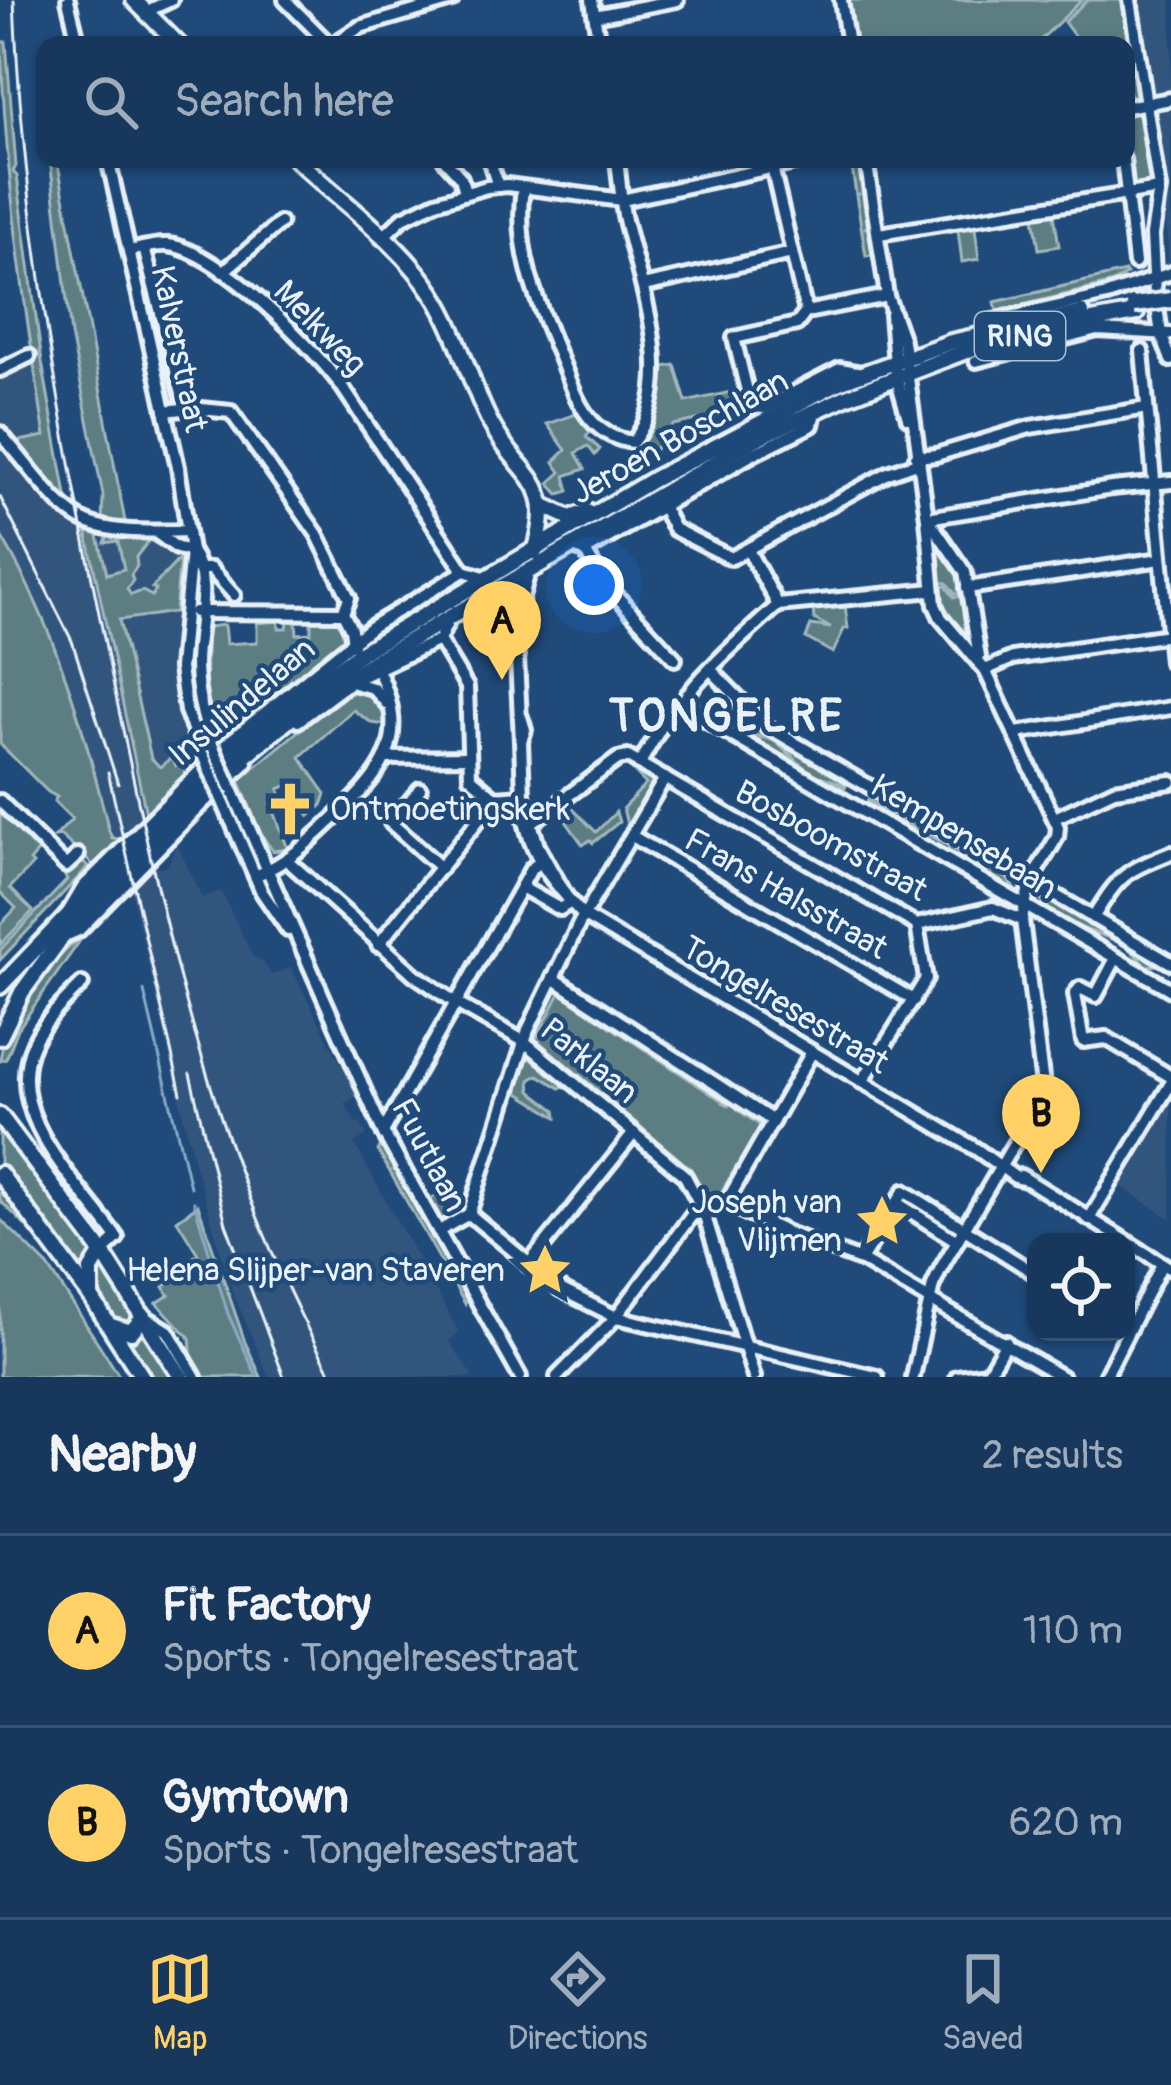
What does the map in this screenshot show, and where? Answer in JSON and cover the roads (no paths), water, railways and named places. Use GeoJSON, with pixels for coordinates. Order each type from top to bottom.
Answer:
{"type":"FeatureCollection","features":[{"type":"Feature","properties":{"kind":"main road"},"geometry":{"type":"LineString","coordinates":[[140,6],[169,36]]}},
{"type":"Feature","properties":{"kind":"main road","name":"Tongelresestraat"},"geometry":{"type":"LineString","coordinates":[[306,168],[411,266],[436,298],[490,423],[538,486],[544,506],[528,561]]}},
{"type":"Feature","properties":{"kind":"main road","name":"Jeroen Boschlaan"},"geometry":{"type":"LineString","coordinates":[[528,561],[577,549],[761,436],[951,342],[1037,321],[1171,304]]}},
{"type":"Feature","properties":{"kind":"main road","name":"Jeroen Boschlaan"},"geometry":{"type":"LineString","coordinates":[[528,561],[598,513],[749,427],[862,373],[941,360],[1135,309]]}},
{"type":"Feature","properties":{"kind":"main road"},"geometry":{"type":"LineString","coordinates":[[951,342],[985,323]]}},
{"type":"Feature","properties":{"kind":"main road"},"geometry":{"type":"LineString","coordinates":[[941,360],[976,361]]}},
{"type":"Feature","properties":{"kind":"main road","name":"Tongelresestraat"},"geometry":{"type":"LineString","coordinates":[[522,469],[535,508],[528,561]]}},
{"type":"Feature","properties":{"kind":"main road"},"geometry":{"type":"LineString","coordinates":[[544,506],[570,518],[598,513]]}},
{"type":"Feature","properties":{"kind":"main road","name":"Insulindelaan"},"geometry":{"type":"LineString","coordinates":[[0,986],[194,784],[255,731],[339,667],[528,561]]}},
{"type":"Feature","properties":{"kind":"main road","name":"Insulindelaan"},"geometry":{"type":"LineString","coordinates":[[0,1036],[22,992],[62,938],[200,793],[296,711],[528,561]]}},
{"type":"Feature","properties":{"kind":"main road"},"geometry":{"type":"LineString","coordinates":[[488,584],[518,611]]}},
{"type":"Feature","properties":{"kind":"main road"},"geometry":{"type":"LineString","coordinates":[[0,1116],[102,1252],[182,1377]]}},
{"type":"Feature","properties":{"kind":"main road"},"geometry":{"type":"LineString","coordinates":[[0,1174],[91,1297],[142,1377]]}},
{"type":"Feature","properties":{"kind":"main road"},"geometry":{"type":"LineString","coordinates":[[91,1297],[91,1270],[102,1252]]}},
{"type":"Feature","properties":{"kind":"main road"},"geometry":{"type":"LineString","coordinates":[[110,1325],[131,1332],[144,1316]]}},
{"type":"Feature","properties":{"kind":"street"},"geometry":{"type":"LineString","coordinates":[[68,0],[78,36]]}},
{"type":"Feature","properties":{"kind":"street"},"geometry":{"type":"LineString","coordinates":[[140,6],[171,0]]}},
{"type":"Feature","properties":{"kind":"street"},"geometry":{"type":"LineString","coordinates":[[285,0],[322,36]]}},
{"type":"Feature","properties":{"kind":"street"},"geometry":{"type":"LineString","coordinates":[[346,36],[452,0]]}},
{"type":"Feature","properties":{"kind":"street"},"geometry":{"type":"LineString","coordinates":[[592,0],[598,36]]}},
{"type":"Feature","properties":{"kind":"street"},"geometry":{"type":"LineString","coordinates":[[595,16],[677,0]]}},
{"type":"Feature","properties":{"kind":"street"},"geometry":{"type":"LineString","coordinates":[[842,0],[847,36]]}},
{"type":"Feature","properties":{"kind":"street"},"geometry":{"type":"LineString","coordinates":[[1130,0],[1159,189],[1152,235],[1154,278],[1171,360]]}},
{"type":"Feature","properties":{"kind":"street"},"geometry":{"type":"LineString","coordinates":[[1135,106],[1171,99]]}},
{"type":"Feature","properties":{"kind":"street","name":"Kalverstraat"},"geometry":{"type":"LineString","coordinates":[[110,168],[186,408]]}},
{"type":"Feature","properties":{"kind":"street"},"geometry":{"type":"LineString","coordinates":[[452,168],[465,192]]}},
{"type":"Feature","properties":{"kind":"street"},"geometry":{"type":"LineString","coordinates":[[492,168],[497,185]]}},
{"type":"Feature","properties":{"kind":"street"},"geometry":{"type":"LineString","coordinates":[[523,188],[520,212],[528,276],[576,395],[596,425],[633,442],[647,410],[654,370],[653,330],[618,168]]}},
{"type":"Feature","properties":{"kind":"street"},"geometry":{"type":"LineString","coordinates":[[382,238],[404,218],[465,192],[497,185],[622,200],[767,168]]}},
{"type":"Feature","properties":{"kind":"street"},"geometry":{"type":"LineString","coordinates":[[772,168],[806,312],[887,296]]}},
{"type":"Feature","properties":{"kind":"street"},"geometry":{"type":"LineString","coordinates":[[868,168],[940,617],[982,665],[1054,818],[1057,837],[1030,882],[1022,920],[1046,1084],[933,1285],[913,1377]]}},
{"type":"Feature","properties":{"kind":"street"},"geometry":{"type":"LineString","coordinates":[[1125,168],[1136,263]]}},
{"type":"Feature","properties":{"kind":"street"},"geometry":{"type":"LineString","coordinates":[[879,234],[1159,189]]}},
{"type":"Feature","properties":{"kind":"street"},"geometry":{"type":"LineString","coordinates":[[223,272],[280,223]]}},
{"type":"Feature","properties":{"kind":"street","name":"Melkweg"},"geometry":{"type":"LineString","coordinates":[[137,249],[171,245],[223,272],[323,360],[464,571]]}},
{"type":"Feature","properties":{"kind":"street","name":"Kalverstraat"},"geometry":{"type":"LineString","coordinates":[[137,249],[191,551],[180,668],[186,711],[208,751]]}},
{"type":"Feature","properties":{"kind":"street"},"geometry":{"type":"LineString","coordinates":[[643,286],[792,253]]}},
{"type":"Feature","properties":{"kind":"street"},"geometry":{"type":"LineString","coordinates":[[985,323],[1107,295],[1171,273]]}},
{"type":"Feature","properties":{"kind":"street","name":"Jeroen Boschlaan"},"geometry":{"type":"LineString","coordinates":[[806,312],[797,324],[734,338],[754,410],[840,369],[862,373]]}},
{"type":"Feature","properties":{"kind":"street"},"geometry":{"type":"LineString","coordinates":[[976,361],[1097,330],[1166,334]]}},
{"type":"Feature","properties":{"kind":"street"},"geometry":{"type":"LineString","coordinates":[[1142,351],[1171,662]]}},
{"type":"Feature","properties":{"kind":"street"},"geometry":{"type":"LineString","coordinates":[[0,370],[29,356]]}},
{"type":"Feature","properties":{"kind":"street"},"geometry":{"type":"LineString","coordinates":[[662,506],[674,529],[731,558],[916,460],[1030,427],[1147,408]]}},
{"type":"Feature","properties":{"kind":"street"},"geometry":{"type":"LineString","coordinates":[[165,411],[226,409],[246,429],[326,552],[349,598],[345,616],[352,645]]}},
{"type":"Feature","properties":{"kind":"street","name":"Jeroen Boschlaan"},"geometry":{"type":"LineString","coordinates":[[577,549],[812,425],[815,412]]}},
{"type":"Feature","properties":{"kind":"street"},"geometry":{"type":"LineString","coordinates":[[0,433],[61,508],[88,525],[128,533],[188,531]]}},
{"type":"Feature","properties":{"kind":"street"},"geometry":{"type":"LineString","coordinates":[[927,518],[1171,482]]}},
{"type":"Feature","properties":{"kind":"street"},"geometry":{"type":"LineString","coordinates":[[927,518],[961,562],[982,665]]}},
{"type":"Feature","properties":{"kind":"street"},"geometry":{"type":"LineString","coordinates":[[155,532],[177,548],[191,551]]}},
{"type":"Feature","properties":{"kind":"street"},"geometry":{"type":"LineString","coordinates":[[577,549],[675,658]]}},
{"type":"Feature","properties":{"kind":"street"},"geometry":{"type":"LineString","coordinates":[[748,550],[778,605]]}},
{"type":"Feature","properties":{"kind":"street","name":"Kalverstraat"},"geometry":{"type":"LineString","coordinates":[[191,551],[199,568],[197,688],[208,751]]}},
{"type":"Feature","properties":{"kind":"street"},"geometry":{"type":"LineString","coordinates":[[968,588],[1161,559]]}},
{"type":"Feature","properties":{"kind":"street","name":"Tongelresestraat"},"geometry":{"type":"LineString","coordinates":[[528,561],[518,611],[523,796],[528,826],[542,860],[584,916],[1166,1267]]}},
{"type":"Feature","properties":{"kind":"street"},"geometry":{"type":"LineString","coordinates":[[199,568],[211,569],[234,595]]}},
{"type":"Feature","properties":{"kind":"street"},"geometry":{"type":"LineString","coordinates":[[464,571],[488,584]]}},
{"type":"Feature","properties":{"kind":"street","name":"Insulindelaan"},"geometry":{"type":"LineString","coordinates":[[66,917],[82,887],[231,740],[370,627],[464,571]]}},
{"type":"Feature","properties":{"kind":"street"},"geometry":{"type":"LineString","coordinates":[[640,764],[689,689],[778,605],[933,590]]}},
{"type":"Feature","properties":{"kind":"street"},"geometry":{"type":"LineString","coordinates":[[186,610],[345,616],[370,627]]}},
{"type":"Feature","properties":{"kind":"street"},"geometry":{"type":"LineString","coordinates":[[452,614],[440,640],[467,687],[470,777],[495,798],[523,796]]}},
{"type":"Feature","properties":{"kind":"street"},"geometry":{"type":"LineString","coordinates":[[982,665],[1168,635]]}},
{"type":"Feature","properties":{"kind":"street","name":"Insulindelaan"},"geometry":{"type":"LineString","coordinates":[[62,938],[79,931],[238,771],[350,682],[440,640]]}},
{"type":"Feature","properties":{"kind":"street"},"geometry":{"type":"LineString","coordinates":[[261,874],[288,861],[361,794],[386,758],[394,731],[393,711],[378,670]]}},
{"type":"Feature","properties":{"kind":"street","name":"Kempensebaan"},"geometry":{"type":"LineString","coordinates":[[712,672],[766,726],[1171,963]]}},
{"type":"Feature","properties":{"kind":"street"},"geometry":{"type":"LineString","coordinates":[[350,682],[373,688],[393,711]]}},
{"type":"Feature","properties":{"kind":"street","name":"Kempensebaan"},"geometry":{"type":"LineString","coordinates":[[681,706],[1171,990]]}},
{"type":"Feature","properties":{"kind":"street"},"geometry":{"type":"LineString","coordinates":[[1016,734],[1171,708]]}},
{"type":"Feature","properties":{"kind":"street","name":"Fuutlaan"},"geometry":{"type":"LineString","coordinates":[[208,751],[383,1132],[520,1377]]}},
{"type":"Feature","properties":{"kind":"street"},"geometry":{"type":"LineString","coordinates":[[386,758],[469,757]]}},
{"type":"Feature","properties":{"kind":"street","name":"Bosboomstraat"},"geometry":{"type":"LineString","coordinates":[[528,826],[623,757],[917,925],[993,908],[1022,920]]}},
{"type":"Feature","properties":{"kind":"street"},"geometry":{"type":"LineString","coordinates":[[439,1231],[469,1214],[525,1042],[584,916],[665,778]]}},
{"type":"Feature","properties":{"kind":"street"},"geometry":{"type":"LineString","coordinates":[[1054,818],[1114,790],[1171,782]]}},
{"type":"Feature","properties":{"kind":"street"},"geometry":{"type":"LineString","coordinates":[[420,789],[392,823],[441,868]]}},
{"type":"Feature","properties":{"kind":"street"},"geometry":{"type":"LineString","coordinates":[[378,945],[495,798]]}},
{"type":"Feature","properties":{"kind":"street"},"geometry":{"type":"LineString","coordinates":[[0,801],[66,866],[78,855]]}},
{"type":"Feature","properties":{"kind":"street","name":"Frans Halsstraat"},"geometry":{"type":"LineString","coordinates":[[632,836],[914,1000]]}},
{"type":"Feature","properties":{"kind":"street"},"geometry":{"type":"LineString","coordinates":[[1094,918],[1116,880],[1171,853]]}},
{"type":"Feature","properties":{"kind":"street"},"geometry":{"type":"LineString","coordinates":[[383,1132],[521,887],[542,860]]}},
{"type":"Feature","properties":{"kind":"street","name":"Parklaan"},"geometry":{"type":"LineString","coordinates":[[288,861],[378,945],[456,1003],[525,1042],[685,1176],[703,1210],[754,1377]]}},
{"type":"Feature","properties":{"kind":"street"},"geometry":{"type":"LineString","coordinates":[[521,887],[560,909],[569,899]]}},
{"type":"Feature","properties":{"kind":"street"},"geometry":{"type":"LineString","coordinates":[[862,1082],[927,975],[917,925]]}},
{"type":"Feature","properties":{"kind":"street"},"geometry":{"type":"LineString","coordinates":[[1089,1219],[1171,1080],[1112,1041],[1083,1041],[1076,994],[1080,988],[1096,996],[1116,958]]}},
{"type":"Feature","properties":{"kind":"street"},"geometry":{"type":"LineString","coordinates":[[554,978],[773,1121]]}},
{"type":"Feature","properties":{"kind":"street"},"geometry":{"type":"LineString","coordinates":[[82,984],[43,1027],[28,1055],[24,1088],[37,1128],[117,1238],[102,1252]]}},
{"type":"Feature","properties":{"kind":"street"},"geometry":{"type":"LineString","coordinates":[[726,1203],[812,1052]]}},
{"type":"Feature","properties":{"kind":"street"},"geometry":{"type":"LineString","coordinates":[[528,1265],[634,1133]]}},
{"type":"Feature","properties":{"kind":"street"},"geometry":{"type":"LineString","coordinates":[[861,1260],[904,1191],[960,1235],[1027,1269]]}},
{"type":"Feature","properties":{"kind":"street"},"geometry":{"type":"LineString","coordinates":[[557,1377],[616,1317],[692,1215],[726,1203],[787,1233],[861,1260],[1063,1377]]}},
{"type":"Feature","properties":{"kind":"street"},"geometry":{"type":"LineString","coordinates":[[469,1214],[560,1289],[616,1317],[877,1377]]}},
{"type":"Feature","properties":{"kind":"street"},"geometry":{"type":"LineString","coordinates":[[1135,1318],[1166,1267]]}},
{"type":"Feature","properties":{"kind":"street"},"geometry":{"type":"LineString","coordinates":[[144,1316],[167,1331],[195,1377]]}},
{"type":"Feature","properties":{"kind":"street"},"geometry":{"type":"LineString","coordinates":[[1105,1377],[1122,1341]]}},
{"type":"Feature","properties":{"kind":"street"},"geometry":{"type":"LineString","coordinates":[[957,1377],[988,1373],[1006,1342]]}},
{"type":"Feature","properties":{"kind":"waterway"},"geometry":{"type":"LineString","coordinates":[[144,991],[190,1187]]}},
{"type":"Feature","properties":{"kind":"waterway"},"geometry":{"type":"LineString","coordinates":[[194,1202],[228,1314],[257,1377]]}},
{"type":"Feature","properties":{"kind":"railway"},"geometry":{"type":"LineString","coordinates":[[14,0],[26,170],[62,422],[150,854],[222,1122],[290,1294],[333,1377]]}},
{"type":"Feature","properties":{"kind":"railway"},"geometry":{"type":"LineString","coordinates":[[0,497],[72,641],[118,784]]}},
{"type":"Feature","properties":{"kind":"railway"},"geometry":{"type":"LineString","coordinates":[[108,772],[181,1094]]}},
{"type":"Feature","properties":{"kind":"railway"},"geometry":{"type":"LineString","coordinates":[[190,1074],[226,1224],[284,1377]]}},
{"type":"Feature","properties":{"kind":"place","name":"Fit Factory"},"geometry":{"type":"Point","coordinates":[502,680]}},
{"type":"Feature","properties":{"kind":"place","name":"Ontmoetingskerk"},"geometry":{"type":"Point","coordinates":[290,809]}},
{"type":"Feature","properties":{"kind":"place","name":"Gymtown"},"geometry":{"type":"Point","coordinates":[1041,1173]}},
{"type":"Feature","properties":{"kind":"place","name":"Joseph van Vlijmen"},"geometry":{"type":"Point","coordinates":[882,1221]}},
{"type":"Feature","properties":{"kind":"place","name":"Helena Slijper-van Staveren"},"geometry":{"type":"Point","coordinates":[545,1270]}},
{"type":"Feature","properties":{"kind":"district","name":"TONGELRE"},"geometry":{"type":"Point","coordinates":[727,717]}}]}
